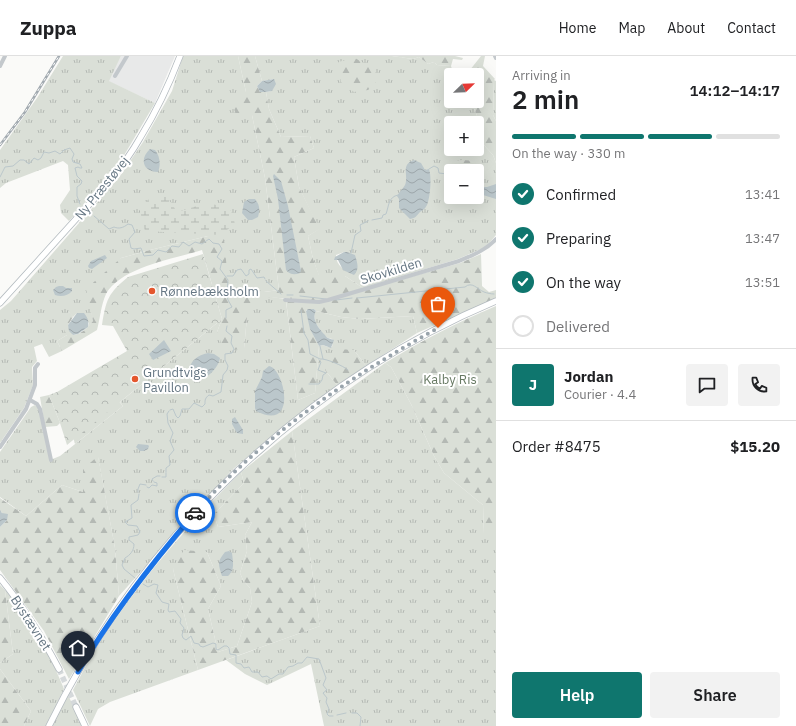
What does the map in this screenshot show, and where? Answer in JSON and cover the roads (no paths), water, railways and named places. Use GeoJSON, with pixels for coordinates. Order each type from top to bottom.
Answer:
{"type":"FeatureCollection","features":[{"type":"Feature","properties":{"kind":"main road","name":"Ny Præstøvej"},"geometry":{"type":"LineString","coordinates":[[0,303],[116,173],[140,140],[167,88],[179,56]]}},
{"type":"Feature","properties":{"kind":"main road"},"geometry":{"type":"LineString","coordinates":[[49,726],[65,694],[110,620],[167,545],[233,475],[291,424],[364,371],[411,342],[496,301]]}},
{"type":"Feature","properties":{"kind":"main road","name":"Bystævnet"},"geometry":{"type":"LineString","coordinates":[[0,578],[29,616],[60,670]]}},
{"type":"Feature","properties":{"kind":"main road"},"geometry":{"type":"LineString","coordinates":[[76,707],[85,726]]}},
{"type":"Feature","properties":{"kind":"street"},"geometry":{"type":"LineString","coordinates":[[0,66],[5,56]]}},
{"type":"Feature","properties":{"kind":"street"},"geometry":{"type":"LineString","coordinates":[[115,76],[127,56]]}},
{"type":"Feature","properties":{"kind":"street","name":"Skovkilden"},"geometry":{"type":"LineString","coordinates":[[285,300],[319,302],[328,300],[459,261],[477,254],[496,239]]}},
{"type":"Feature","properties":{"kind":"street"},"geometry":{"type":"LineString","coordinates":[[0,447],[26,409],[35,385],[34,371],[38,364]]}},
{"type":"Feature","properties":{"kind":"street"},"geometry":{"type":"LineString","coordinates":[[30,400],[37,404],[40,408],[51,460]]}},
{"type":"Feature","properties":{"kind":"water"},"geometry":{"type":"Polygon","coordinates":[[[274,79],[276,84],[272,91],[260,92],[257,86],[262,81],[274,79]]]}},
{"type":"Feature","properties":{"kind":"water"},"geometry":{"type":"Polygon","coordinates":[[[150,149],[155,150],[158,155],[160,164],[158,172],[149,170],[144,164],[144,157],[150,149]]]}},
{"type":"Feature","properties":{"kind":"water"},"geometry":{"type":"Polygon","coordinates":[[[414,160],[421,163],[425,170],[429,169],[430,187],[429,198],[426,206],[416,217],[410,219],[399,208],[399,199],[397,196],[405,185],[406,167],[414,160]]]}},
{"type":"Feature","properties":{"kind":"water"},"geometry":{"type":"Polygon","coordinates":[[[274,174],[281,181],[288,206],[301,271],[298,274],[291,274],[286,270],[278,199],[273,176],[274,174]]]}},
{"type":"Feature","properties":{"kind":"water"},"geometry":{"type":"Polygon","coordinates":[[[496,184],[496,199],[484,195],[484,187],[496,184]]]}},
{"type":"Feature","properties":{"kind":"water"},"geometry":{"type":"Polygon","coordinates":[[[249,199],[255,199],[259,208],[258,217],[252,220],[248,220],[242,213],[244,202],[249,199]]]}},
{"type":"Feature","properties":{"kind":"water"},"geometry":{"type":"Polygon","coordinates":[[[344,252],[355,255],[357,268],[354,275],[343,270],[338,260],[334,260],[335,257],[344,252]]]}},
{"type":"Feature","properties":{"kind":"water"},"geometry":{"type":"Polygon","coordinates":[[[105,255],[107,258],[92,269],[89,268],[88,266],[91,261],[105,255]]]}},
{"type":"Feature","properties":{"kind":"water"},"geometry":{"type":"Polygon","coordinates":[[[59,286],[72,288],[72,291],[64,296],[55,295],[53,290],[59,286]]]}},
{"type":"Feature","properties":{"kind":"water"},"geometry":{"type":"Polygon","coordinates":[[[308,309],[314,309],[316,311],[314,317],[318,327],[326,337],[334,340],[331,348],[323,345],[319,346],[310,329],[306,311],[308,309]]]}},
{"type":"Feature","properties":{"kind":"water"},"geometry":{"type":"Polygon","coordinates":[[[77,313],[84,313],[88,320],[88,327],[78,334],[73,335],[69,331],[68,325],[77,313]]]}},
{"type":"Feature","properties":{"kind":"water"},"geometry":{"type":"Polygon","coordinates":[[[164,340],[171,351],[153,360],[149,354],[164,340]]]}},
{"type":"Feature","properties":{"kind":"water"},"geometry":{"type":"Polygon","coordinates":[[[208,353],[214,354],[220,358],[218,365],[213,372],[206,377],[198,379],[193,378],[189,372],[192,362],[201,355],[208,353]]]}},
{"type":"Feature","properties":{"kind":"water"},"geometry":{"type":"Polygon","coordinates":[[[269,366],[275,370],[280,377],[284,398],[283,407],[278,414],[269,416],[256,411],[255,391],[262,377],[263,371],[269,366]]]}},
{"type":"Feature","properties":{"kind":"water"},"geometry":{"type":"Polygon","coordinates":[[[235,417],[243,430],[243,434],[237,433],[232,424],[232,419],[235,417]]]}},
{"type":"Feature","properties":{"kind":"water"},"geometry":{"type":"Polygon","coordinates":[[[138,444],[148,445],[148,449],[140,451],[136,447],[138,444]]]}},
{"type":"Feature","properties":{"kind":"water"},"geometry":{"type":"Polygon","coordinates":[[[0,510],[2,513],[8,514],[7,520],[0,527],[0,510]]]}},
{"type":"Feature","properties":{"kind":"water"},"geometry":{"type":"Polygon","coordinates":[[[229,551],[232,553],[233,568],[228,576],[222,576],[219,561],[225,552],[229,551]]]}},
{"type":"Feature","properties":{"kind":"waterway"},"geometry":{"type":"LineString","coordinates":[[0,177],[5,167],[13,166],[20,160],[24,160],[29,164],[34,158],[38,160],[41,158],[44,152],[49,153],[55,151],[60,154],[64,150],[70,148],[74,154],[72,159],[73,162],[80,164],[82,168],[75,168],[77,176],[82,181],[77,187],[77,196],[80,204]]}},
{"type":"Feature","properties":{"kind":"waterway"},"geometry":{"type":"LineString","coordinates":[[429,169],[434,166],[438,168],[439,173],[444,174]]}},
{"type":"Feature","properties":{"kind":"waterway"},"geometry":{"type":"LineString","coordinates":[[372,220],[382,218],[383,215],[386,214],[388,205],[392,198],[398,195]]}},
{"type":"Feature","properties":{"kind":"waterway"},"geometry":{"type":"LineString","coordinates":[[94,216],[109,229],[114,227],[121,228],[128,224],[132,225],[135,232],[129,239],[131,248],[141,248],[144,256],[153,255],[158,250],[166,252],[172,246],[179,247],[183,242],[189,246],[195,242],[202,244],[209,239],[213,243],[219,244],[222,249],[217,257],[222,261],[220,269],[228,280],[227,293]]}},
{"type":"Feature","properties":{"kind":"waterway"},"geometry":{"type":"LineString","coordinates":[[351,253],[355,235],[361,231],[360,225],[368,221]]}},
{"type":"Feature","properties":{"kind":"waterway"},"geometry":{"type":"LineString","coordinates":[[227,276],[233,276],[237,270],[241,269],[246,276],[249,274],[249,270],[251,269],[257,278],[264,277],[265,279]]}},
{"type":"Feature","properties":{"kind":"waterway"},"geometry":{"type":"LineString","coordinates":[[266,281],[281,294]]}},
{"type":"Feature","properties":{"kind":"waterway"},"geometry":{"type":"LineString","coordinates":[[357,298],[465,287],[468,285],[472,285],[484,292],[494,294]]}},
{"type":"Feature","properties":{"kind":"waterway"},"geometry":{"type":"LineString","coordinates":[[287,295],[293,295]]}},
{"type":"Feature","properties":{"kind":"waterway"},"geometry":{"type":"LineString","coordinates":[[226,318],[226,310],[232,307],[227,296]]}},
{"type":"Feature","properties":{"kind":"waterway"},"geometry":{"type":"LineString","coordinates":[[300,296],[326,299]]}},
{"type":"Feature","properties":{"kind":"waterway"},"geometry":{"type":"LineString","coordinates":[[336,300],[352,298]]}},
{"type":"Feature","properties":{"kind":"waterway"},"geometry":{"type":"LineString","coordinates":[[301,310],[304,333],[308,340],[310,354],[320,359],[343,366],[348,370]]}},
{"type":"Feature","properties":{"kind":"waterway"},"geometry":{"type":"LineString","coordinates":[[170,410],[173,409],[178,418],[182,409],[189,409],[194,403],[202,407],[209,395],[213,396],[221,392],[223,375],[228,366],[225,360],[225,354],[232,353],[234,349],[231,343],[232,336],[226,331],[227,326]]}},
{"type":"Feature","properties":{"kind":"waterway"},"geometry":{"type":"LineString","coordinates":[[320,346],[323,359]]}},
{"type":"Feature","properties":{"kind":"waterway"},"geometry":{"type":"LineString","coordinates":[[309,384],[319,384],[323,375],[326,373],[318,370],[321,362],[319,360]]}},
{"type":"Feature","properties":{"kind":"waterway"},"geometry":{"type":"LineString","coordinates":[[166,472],[166,468],[170,465],[169,456],[174,450],[170,441],[173,433],[168,423],[167,414],[169,411]]}},
{"type":"Feature","properties":{"kind":"waterway"},"geometry":{"type":"LineString","coordinates":[[162,477],[166,477],[166,473]]}},
{"type":"Feature","properties":{"kind":"waterway"},"geometry":{"type":"LineString","coordinates":[[153,481],[152,479],[160,476]]}},
{"type":"Feature","properties":{"kind":"waterway"},"geometry":{"type":"LineString","coordinates":[[147,487],[149,488],[152,485],[157,486],[157,483],[154,482]]}},
{"type":"Feature","properties":{"kind":"waterway"},"geometry":{"type":"LineString","coordinates":[[138,492],[140,484],[146,485]]}},
{"type":"Feature","properties":{"kind":"waterway"},"geometry":{"type":"LineString","coordinates":[[135,578],[124,569],[122,565],[125,558],[133,549],[134,544],[129,540],[129,537],[138,535],[140,532],[137,526],[128,525],[125,522],[132,518],[131,505],[138,500],[139,494]]}},
{"type":"Feature","properties":{"kind":"waterway"},"geometry":{"type":"LineString","coordinates":[[143,584],[148,587],[154,584],[158,585],[156,593],[162,602],[169,604],[169,612],[175,611],[181,619],[180,623],[184,628],[182,635],[183,638],[186,640],[191,636],[194,643],[203,647],[213,643],[216,644],[216,649],[218,650],[224,646],[227,646],[230,654],[236,655],[236,663],[241,664],[244,668],[249,667],[252,672],[258,672],[262,677],[267,676],[271,679],[279,674],[283,674],[288,667],[302,663],[307,657],[319,659],[326,678],[323,685],[327,690],[323,693],[327,698],[326,702],[329,709],[327,714],[329,716],[333,716]]}},
{"type":"Feature","properties":{"kind":"waterway"},"geometry":{"type":"LineString","coordinates":[[337,715],[346,713]]}},
{"type":"Feature","properties":{"kind":"waterway"},"geometry":{"type":"LineString","coordinates":[[352,713],[357,713],[361,717],[360,726]]}},
{"type":"Feature","properties":{"kind":"tunnel"},"geometry":{"type":"LineString","coordinates":[[59,669],[76,707]]}},
{"type":"Feature","properties":{"kind":"railway"},"geometry":{"type":"LineString","coordinates":[[0,145],[25,112],[59,56]]}},
{"type":"Feature","properties":{"kind":"place","name":"Rønnebæksholm"},"geometry":{"type":"Point","coordinates":[152,291]}},
{"type":"Feature","properties":{"kind":"place","name":"Grundtvigs Pavillon"},"geometry":{"type":"Point","coordinates":[135,379]}},
{"type":"Feature","properties":{"kind":"park label","name":"Kalby Ris"},"geometry":{"type":"Point","coordinates":[450,379]}}]}
